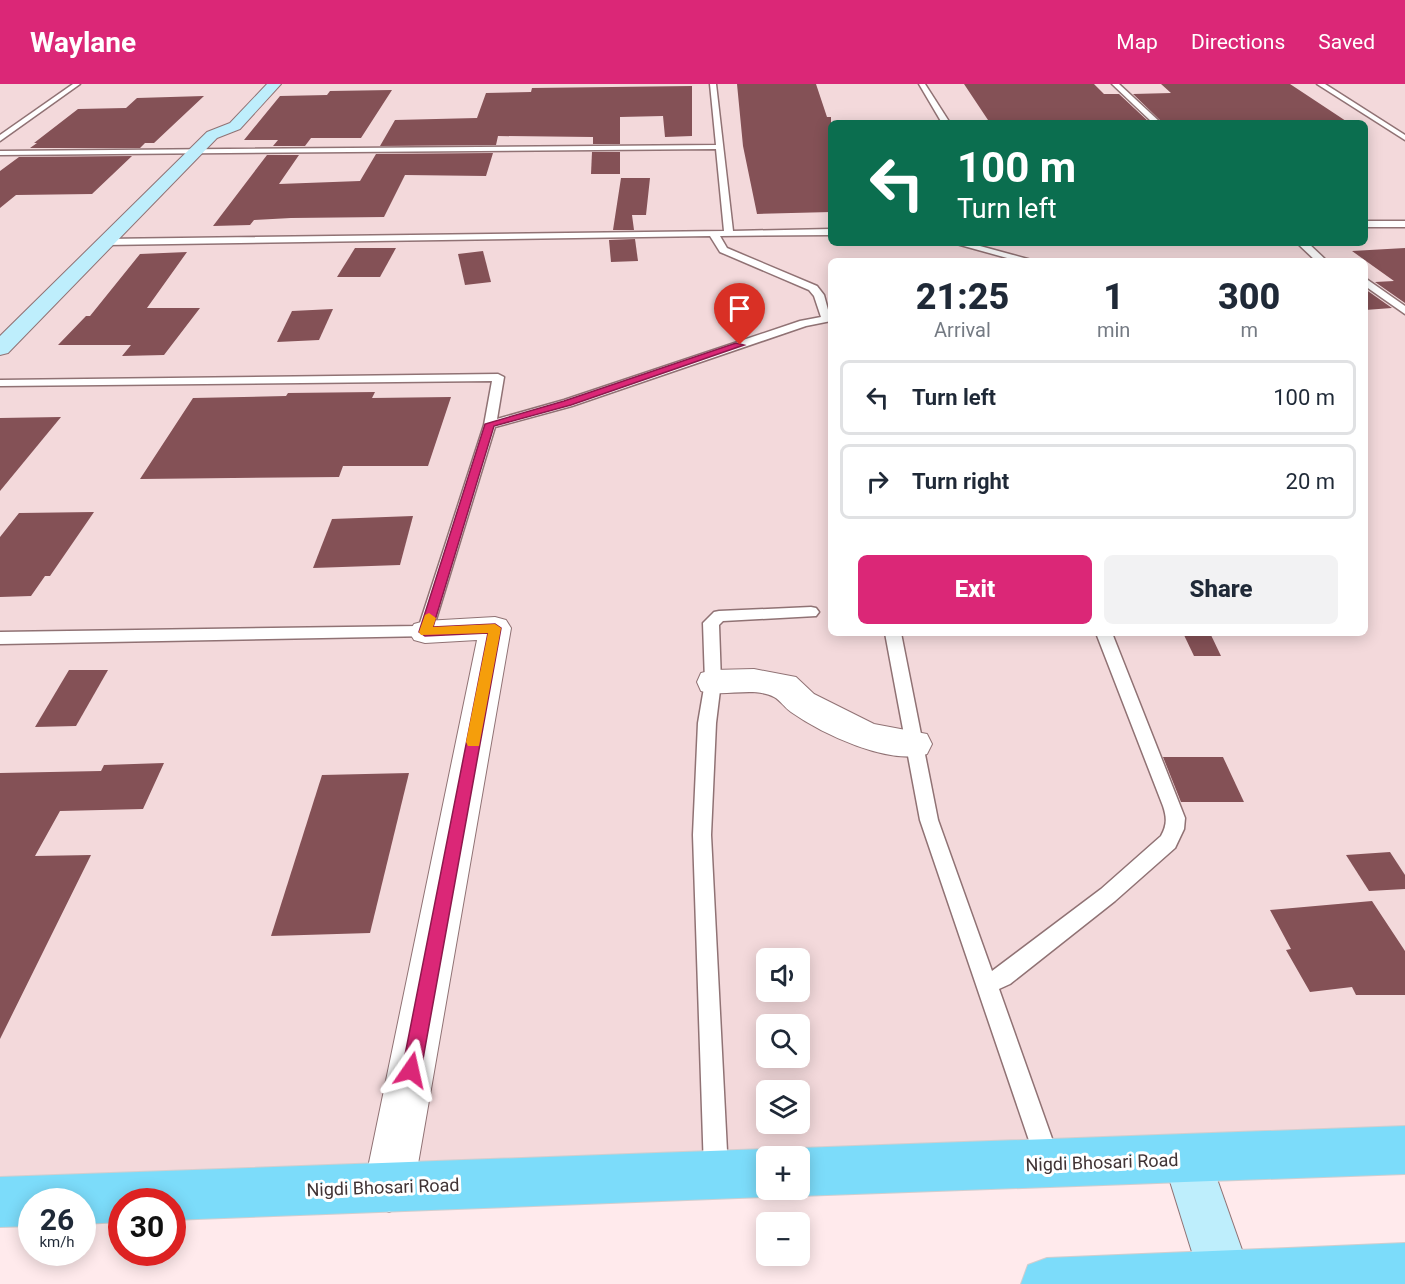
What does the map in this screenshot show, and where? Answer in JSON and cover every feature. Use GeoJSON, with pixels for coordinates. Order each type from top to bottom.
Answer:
{"type":"FeatureCollection","features":[{"type":"Feature","properties":{"kind":"main road","name":"Nigdi Bhosari Road"},"geometry":{"type":"LineString","coordinates":[[810,1172],[1405,1150]]}},
{"type":"Feature","properties":{"kind":"main road","name":"Nigdi Bhosari Road"},"geometry":{"type":"LineString","coordinates":[[0,1202],[756,1173]]}},
{"type":"Feature","properties":{"kind":"main road"},"geometry":{"type":"LineString","coordinates":[[1047,1284],[1226,1280],[1405,1269]]}},
{"type":"Feature","properties":{"kind":"street"},"geometry":{"type":"LineString","coordinates":[[4,340],[196,152],[212,128],[235,126],[274,84]]}},
{"type":"Feature","properties":{"kind":"street"},"geometry":{"type":"LineString","coordinates":[[389,1187],[495,628],[425,632]]}},
{"type":"Feature","properties":{"kind":"street"},"geometry":{"type":"LineString","coordinates":[[713,682],[754,681],[784,686],[802,703],[868,737],[915,744]]}},
{"type":"Feature","properties":{"kind":"street"},"geometry":{"type":"LineString","coordinates":[[1187,1159],[1226,1280]]}},
{"type":"Feature","properties":{"kind":"lane"},"geometry":{"type":"LineString","coordinates":[[0,139],[77,84]]}},
{"type":"Feature","properties":{"kind":"lane"},"geometry":{"type":"LineString","coordinates":[[713,84],[729,233]]}},
{"type":"Feature","properties":{"kind":"lane"},"geometry":{"type":"LineString","coordinates":[[922,84],[944,120]]}},
{"type":"Feature","properties":{"kind":"lane"},"geometry":{"type":"LineString","coordinates":[[1115,84],[1154,120]]}},
{"type":"Feature","properties":{"kind":"lane"},"geometry":{"type":"LineString","coordinates":[[1320,84],[1405,138]]}},
{"type":"Feature","properties":{"kind":"lane"},"geometry":{"type":"LineString","coordinates":[[0,153],[720,147]]}},
{"type":"Feature","properties":{"kind":"lane"},"geometry":{"type":"LineString","coordinates":[[1368,224],[1405,224]]}},
{"type":"Feature","properties":{"kind":"lane"},"geometry":{"type":"LineString","coordinates":[[105,242],[828,232]]}},
{"type":"Feature","properties":{"kind":"lane"},"geometry":{"type":"LineString","coordinates":[[713,233],[723,249],[756,261],[813,288],[819,295],[828,316]]}},
{"type":"Feature","properties":{"kind":"lane"},"geometry":{"type":"LineString","coordinates":[[970,246],[1018,258]]}},
{"type":"Feature","properties":{"kind":"lane"},"geometry":{"type":"LineString","coordinates":[[1305,246],[1319,258]]}},
{"type":"Feature","properties":{"kind":"lane"},"geometry":{"type":"LineString","coordinates":[[1368,283],[1405,311]]}},
{"type":"Feature","properties":{"kind":"lane"},"geometry":{"type":"LineString","coordinates":[[490,424],[536,414],[804,323],[828,318]]}},
{"type":"Feature","properties":{"kind":"lane"},"geometry":{"type":"LineString","coordinates":[[0,383],[498,377],[490,424],[425,632],[0,638]]}},
{"type":"Feature","properties":{"kind":"lane"},"geometry":{"type":"LineString","coordinates":[[716,1175],[702,835],[707,723],[713,682],[711,623],[719,616],[810,612]]}},
{"type":"Feature","properties":{"kind":"lane"},"geometry":{"type":"LineString","coordinates":[[894,636],[929,820],[1049,1164]]}},
{"type":"Feature","properties":{"kind":"lane"},"geometry":{"type":"LineString","coordinates":[[987,984],[1002,977],[1108,895],[1173,836],[1176,818],[1105,636]]}},
{"type":"Feature","properties":{"kind":"shaded area"},"geometry":{"type":"Polygon","coordinates":[[[0,84],[1405,84],[1405,1130],[810,1155],[810,1146],[756,1146],[756,1157],[0,1189],[0,84]]]}},
{"type":"Feature","properties":{"kind":"building"},"geometry":{"type":"Polygon","coordinates":[[[737,84],[816,84],[827,117],[831,117],[831,120],[828,120],[828,212],[757,214],[743,146],[737,84]]]}},
{"type":"Feature","properties":{"kind":"building"},"geometry":{"type":"Polygon","coordinates":[[[964,84],[1094,84],[1104,94],[1119,94],[1147,120],[988,120],[964,84]]]}},
{"type":"Feature","properties":{"kind":"building"},"geometry":{"type":"Polygon","coordinates":[[[1161,84],[1290,84],[1344,120],[1160,120],[1133,94],[1171,93],[1161,84]]]}},
{"type":"Feature","properties":{"kind":"building"},"geometry":{"type":"Polygon","coordinates":[[[692,86],[692,136],[665,137],[663,116],[620,117],[620,144],[593,144],[593,137],[498,136],[496,145],[380,146],[395,120],[477,118],[486,93],[531,92],[532,88],[692,86]]]}},
{"type":"Feature","properties":{"kind":"building"},"geometry":{"type":"Polygon","coordinates":[[[392,90],[361,138],[311,138],[305,146],[273,146],[278,140],[244,140],[280,96],[327,95],[330,91],[392,90]]]}},
{"type":"Feature","properties":{"kind":"building"},"geometry":{"type":"Polygon","coordinates":[[[204,96],[154,143],[145,143],[140,148],[30,148],[78,109],[126,108],[137,98],[204,96]]]}},
{"type":"Feature","properties":{"kind":"building"},"geometry":{"type":"Polygon","coordinates":[[[592,152],[620,152],[620,174],[591,174],[592,152]]]}},
{"type":"Feature","properties":{"kind":"building"},"geometry":{"type":"Polygon","coordinates":[[[493,153],[486,176],[405,175],[384,217],[291,218],[254,220],[250,225],[213,226],[267,155],[299,155],[279,184],[360,181],[376,154],[493,153]]]}},
{"type":"Feature","properties":{"kind":"building"},"geometry":{"type":"Polygon","coordinates":[[[132,156],[92,194],[16,195],[0,208],[0,171],[19,157],[132,156]]]}},
{"type":"Feature","properties":{"kind":"building"},"geometry":{"type":"Polygon","coordinates":[[[621,178],[650,178],[646,215],[632,215],[634,230],[613,230],[621,178]]]}},
{"type":"Feature","properties":{"kind":"building"},"geometry":{"type":"Polygon","coordinates":[[[635,239],[638,261],[611,262],[609,240],[635,239]]]}},
{"type":"Feature","properties":{"kind":"building"},"geometry":{"type":"Polygon","coordinates":[[[355,248],[396,248],[380,277],[337,277],[355,248]]]}},
{"type":"Feature","properties":{"kind":"building"},"geometry":{"type":"Polygon","coordinates":[[[1405,248],[1405,303],[1375,282],[1394,281],[1368,262],[1368,258],[1362,258],[1352,251],[1405,248]]]}},
{"type":"Feature","properties":{"kind":"building"},"geometry":{"type":"Polygon","coordinates":[[[483,251],[491,282],[465,285],[458,254],[483,251]]]}},
{"type":"Feature","properties":{"kind":"building"},"geometry":{"type":"Polygon","coordinates":[[[187,252],[147,308],[200,308],[164,355],[122,356],[131,345],[58,345],[86,316],[90,316],[140,254],[187,252]]]}},
{"type":"Feature","properties":{"kind":"building"},"geometry":{"type":"Polygon","coordinates":[[[1368,291],[1392,308],[1368,310],[1368,291]]]}},
{"type":"Feature","properties":{"kind":"building"},"geometry":{"type":"Polygon","coordinates":[[[333,309],[319,340],[277,342],[292,311],[333,309]]]}},
{"type":"Feature","properties":{"kind":"building"},"geometry":{"type":"Polygon","coordinates":[[[375,392],[372,398],[451,397],[428,466],[343,466],[339,477],[140,479],[193,398],[286,396],[288,393],[375,392]]]}},
{"type":"Feature","properties":{"kind":"building"},"geometry":{"type":"Polygon","coordinates":[[[61,417],[0,491],[0,418],[61,417]]]}},
{"type":"Feature","properties":{"kind":"building"},"geometry":{"type":"Polygon","coordinates":[[[94,512],[50,576],[45,576],[31,596],[0,597],[0,537],[19,513],[94,512]]]}},
{"type":"Feature","properties":{"kind":"building"},"geometry":{"type":"Polygon","coordinates":[[[413,516],[400,565],[313,568],[332,519],[413,516]]]}},
{"type":"Feature","properties":{"kind":"building"},"geometry":{"type":"Polygon","coordinates":[[[1184,636],[1211,636],[1221,656],[1194,656],[1184,636]]]}},
{"type":"Feature","properties":{"kind":"building"},"geometry":{"type":"Polygon","coordinates":[[[69,670],[108,670],[76,726],[35,727],[69,670]]]}},
{"type":"Feature","properties":{"kind":"building"},"geometry":{"type":"Polygon","coordinates":[[[1163,757],[1223,757],[1244,802],[1181,802],[1163,757]]]}},
{"type":"Feature","properties":{"kind":"building"},"geometry":{"type":"Polygon","coordinates":[[[164,763],[143,809],[60,811],[35,856],[91,855],[0,1039],[0,773],[101,771],[104,765],[164,763]]]}},
{"type":"Feature","properties":{"kind":"building"},"geometry":{"type":"Polygon","coordinates":[[[409,773],[370,933],[271,936],[322,775],[409,773]]]}},
{"type":"Feature","properties":{"kind":"building"},"geometry":{"type":"Polygon","coordinates":[[[1390,852],[1405,875],[1405,889],[1369,891],[1346,855],[1390,852]]]}},
{"type":"Feature","properties":{"kind":"building"},"geometry":{"type":"Polygon","coordinates":[[[1372,901],[1405,951],[1405,995],[1356,995],[1352,987],[1310,992],[1286,950],[1291,949],[1270,910],[1372,901]]]}},
{"type":"Feature","properties":{"kind":"slow traffic"},"geometry":{"type":"LineString","coordinates":[[429,618],[425,632],[495,628],[473,742]]}},
{"type":"Feature","properties":{"kind":"route"},"geometry":{"type":"LineString","coordinates":[[411,1070],[495,628],[425,632],[490,424],[536,414],[740,345]]}}]}
